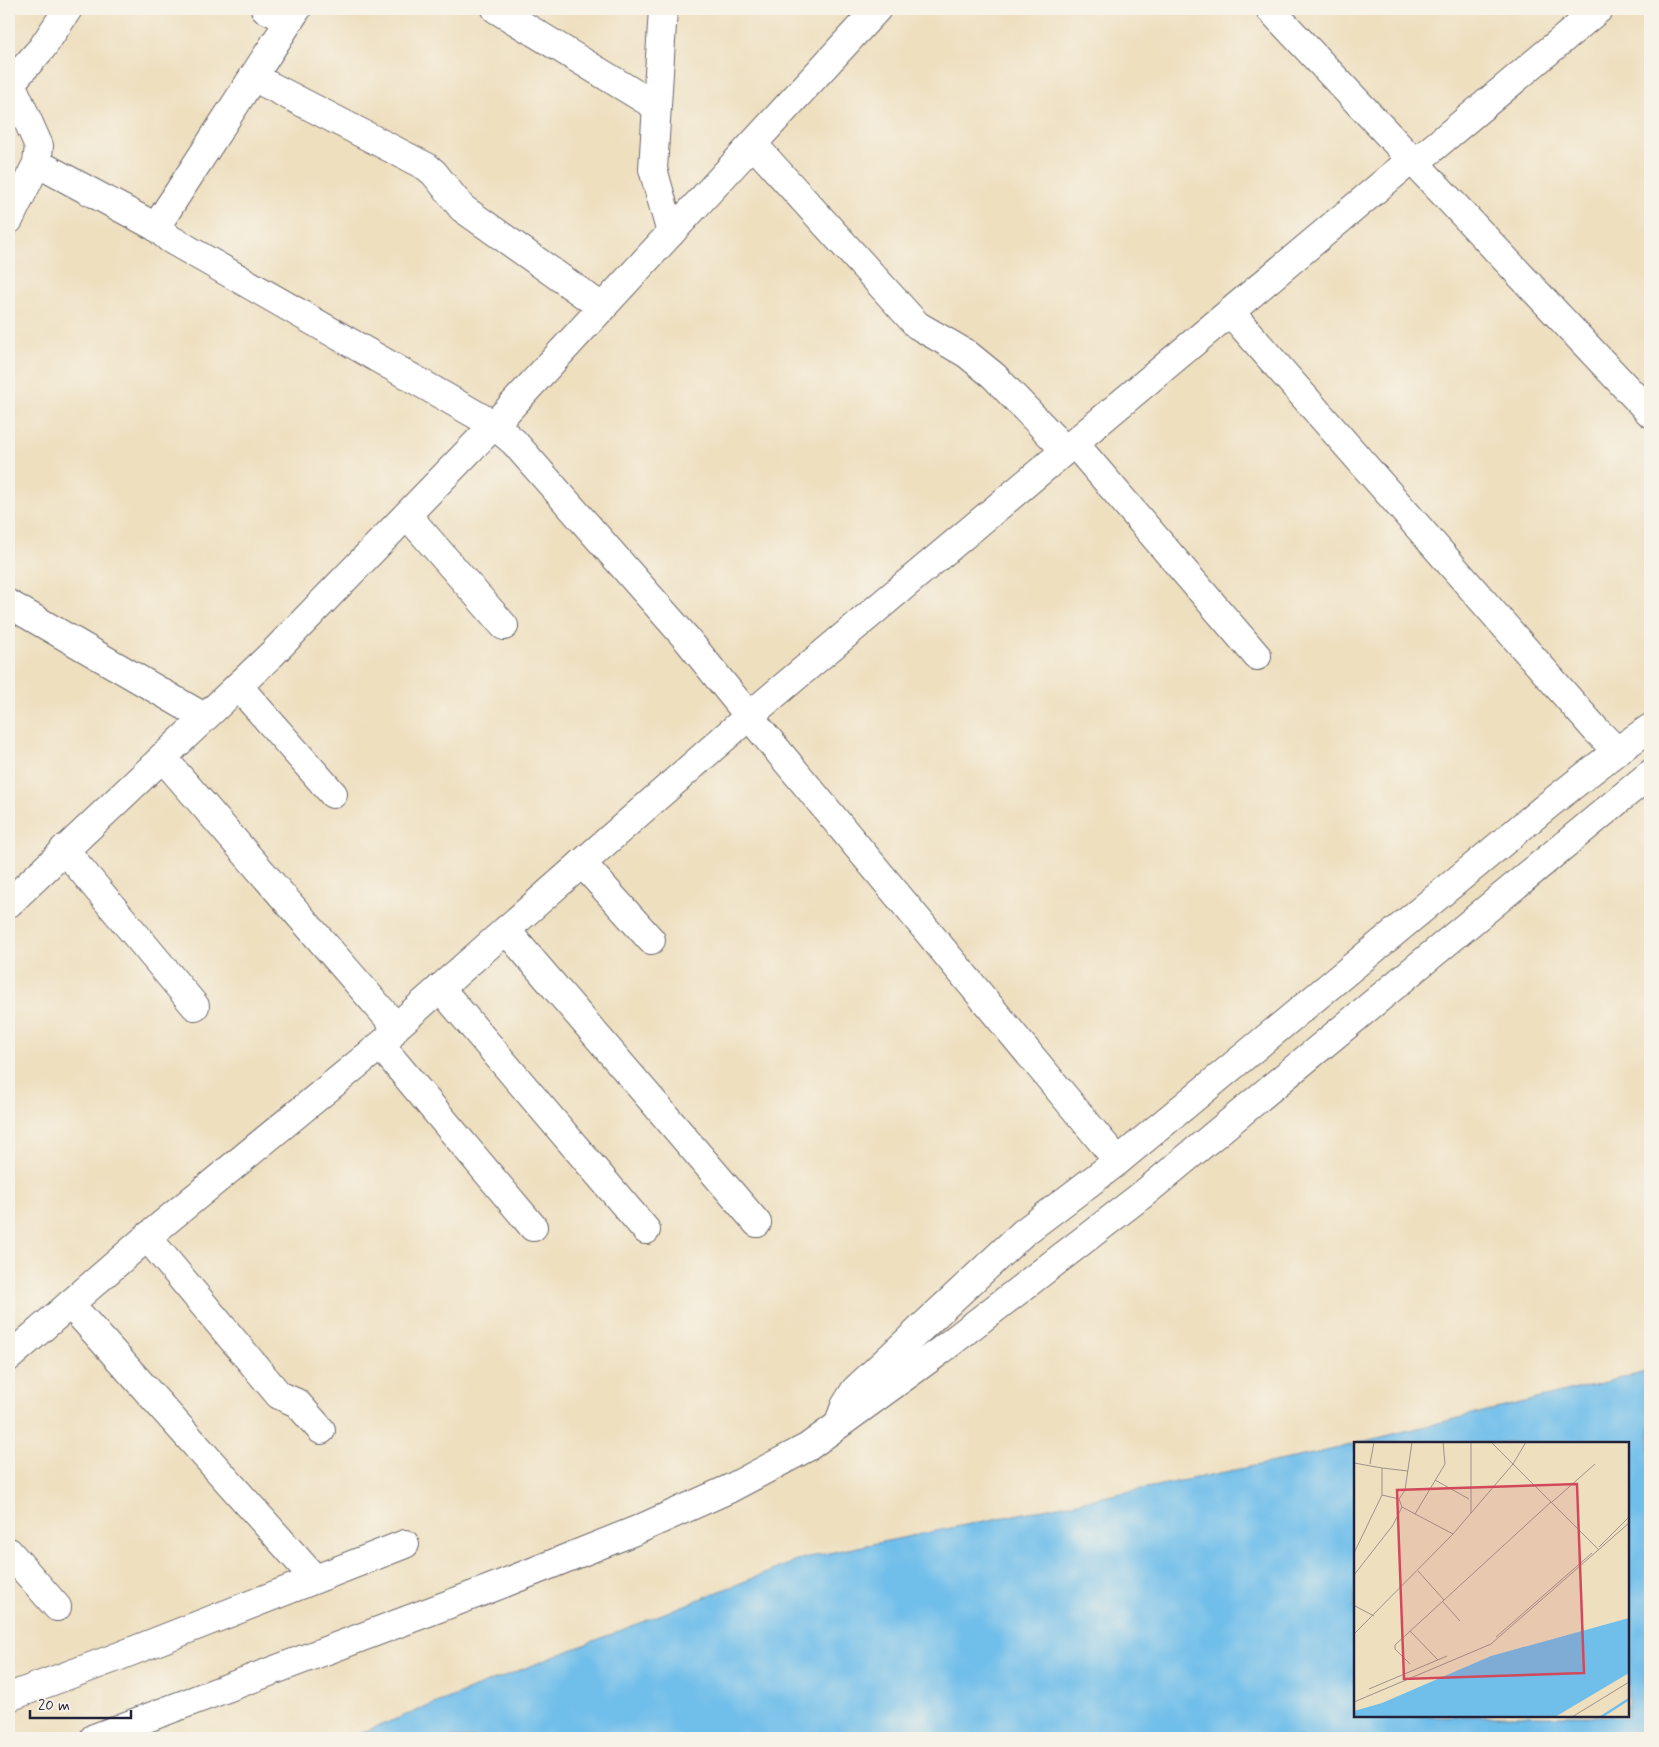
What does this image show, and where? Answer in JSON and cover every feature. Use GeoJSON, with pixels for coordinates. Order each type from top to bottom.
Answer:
{"type":"FeatureCollection","features":[{"type":"Feature","properties":{"kind":"street"},"geometry":{"type":"LineString","coordinates":[[9,220],[38,163],[38,146],[15,92],[9,85],[42,48],[68,9]]}},
{"type":"Feature","properties":{"kind":"street"},"geometry":{"type":"LineString","coordinates":[[156,227],[294,14],[265,9]]}},
{"type":"Feature","properties":{"kind":"street"},"geometry":{"type":"LineString","coordinates":[[496,9],[657,107]]}},
{"type":"Feature","properties":{"kind":"street"},"geometry":{"type":"LineString","coordinates":[[663,9],[653,169],[671,233]]}},
{"type":"Feature","properties":{"kind":"street"},"geometry":{"type":"LineString","coordinates":[[9,903],[273,653],[407,515],[494,425],[877,9]]}},
{"type":"Feature","properties":{"kind":"street"},"geometry":{"type":"LineString","coordinates":[[1270,9],[1650,413]]}},
{"type":"Feature","properties":{"kind":"street"},"geometry":{"type":"LineString","coordinates":[[9,1356],[147,1237],[388,1037],[440,988],[749,716],[1230,312],[1599,9]]}},
{"type":"Feature","properties":{"kind":"street"},"geometry":{"type":"LineString","coordinates":[[253,76],[427,168],[434,173],[462,208],[602,308]]}},
{"type":"Feature","properties":{"kind":"street"},"geometry":{"type":"LineString","coordinates":[[753,144],[917,325],[967,354],[994,376],[1070,446],[1257,656]]}},
{"type":"Feature","properties":{"kind":"street"},"geometry":{"type":"LineString","coordinates":[[38,163],[156,227],[170,239],[494,425],[514,442],[680,630],[1118,1161]]}},
{"type":"Feature","properties":{"kind":"street"},"geometry":{"type":"LineString","coordinates":[[1230,312],[1617,751]]}},
{"type":"Feature","properties":{"kind":"street"},"geometry":{"type":"LineString","coordinates":[[407,515],[504,626]]}},
{"type":"Feature","properties":{"kind":"street"},"geometry":{"type":"LineString","coordinates":[[9,604],[204,717]]}},
{"type":"Feature","properties":{"kind":"street"},"geometry":{"type":"LineString","coordinates":[[238,686],[333,794]]}},
{"type":"Feature","properties":{"kind":"street"},"geometry":{"type":"LineString","coordinates":[[839,1425],[845,1406],[855,1390],[1023,1233],[1118,1161],[1548,805],[1617,751],[1650,728]]}},
{"type":"Feature","properties":{"kind":"street"},"geometry":{"type":"LineString","coordinates":[[162,757],[388,1037],[533,1227]]}},
{"type":"Feature","properties":{"kind":"street"},"geometry":{"type":"LineString","coordinates":[[94,1738],[492,1588],[637,1530],[728,1489],[808,1447],[940,1351],[1142,1195],[1650,774]]}},
{"type":"Feature","properties":{"kind":"street"},"geometry":{"type":"LineString","coordinates":[[64,849],[195,1006]]}},
{"type":"Feature","properties":{"kind":"street"},"geometry":{"type":"LineString","coordinates":[[582,863],[651,940]]}},
{"type":"Feature","properties":{"kind":"street"},"geometry":{"type":"LineString","coordinates":[[506,930],[757,1223]]}},
{"type":"Feature","properties":{"kind":"street"},"geometry":{"type":"LineString","coordinates":[[440,988],[646,1230]]}},
{"type":"Feature","properties":{"kind":"street"},"geometry":{"type":"LineString","coordinates":[[147,1237],[279,1395],[297,1403],[321,1430]]}},
{"type":"Feature","properties":{"kind":"street"},"geometry":{"type":"LineString","coordinates":[[70,1304],[315,1579]]}},
{"type":"Feature","properties":{"kind":"street"},"geometry":{"type":"LineString","coordinates":[[9,1697],[405,1544]]}},
{"type":"Feature","properties":{"kind":"street"},"geometry":{"type":"LineString","coordinates":[[9,1552],[57,1606]]}},
{"type":"Feature","properties":{"kind":"water"},"geometry":{"type":"Polygon","coordinates":[[[1650,1371],[1650,1738],[348,1738],[804,1558],[1354,1444],[1354,1717],[1629,1717],[1629,1442],[1361,1442],[1650,1371]]]}}]}
